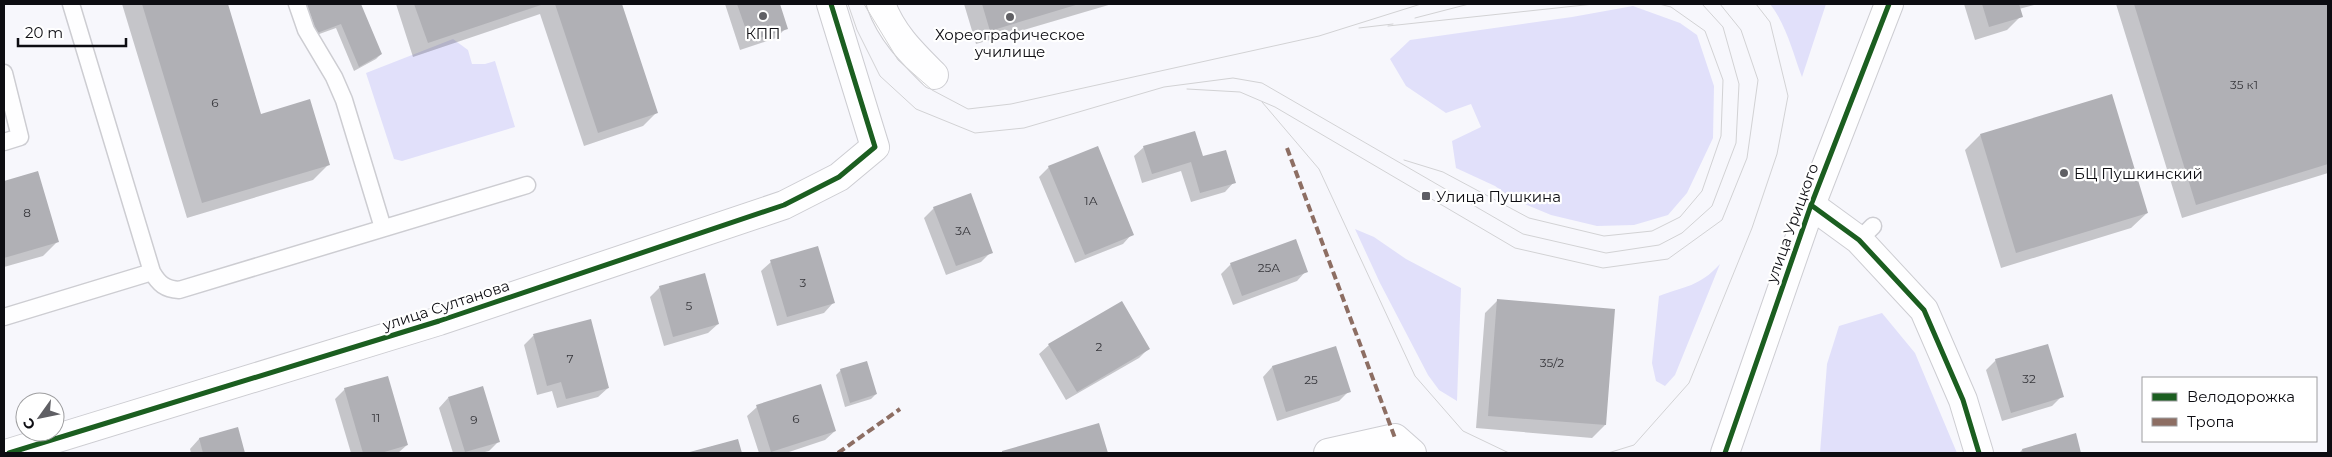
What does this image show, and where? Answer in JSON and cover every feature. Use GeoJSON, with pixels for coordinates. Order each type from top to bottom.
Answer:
{"type":"FeatureCollection","features":[{"type":"Feature","properties":{"kind":"street","name":"улица Султанова"},"geometry":{"type":"LineString","coordinates":[[9,453],[438,321],[784,205],[838,177],[876,147],[831,4]]}},
{"type":"Feature","properties":{"kind":"street"},"geometry":{"type":"LineString","coordinates":[[881,4],[888,23],[934,75]]}},
{"type":"Feature","properties":{"kind":"street","name":"улица Урицкого"},"geometry":{"type":"LineString","coordinates":[[1725,453],[1811,206],[1889,4]]}},
{"type":"Feature","properties":{"kind":"street"},"geometry":{"type":"LineString","coordinates":[[1811,206],[1866,233],[1924,310],[1962,400],[1979,453]]}},
{"type":"Feature","properties":{"kind":"street"},"geometry":{"type":"LineString","coordinates":[[1328,453],[1395,438],[1412,453]]}},
{"type":"Feature","properties":{"kind":"lane"},"geometry":{"type":"LineString","coordinates":[[71,4],[152,272],[158,282],[165,287],[178,290],[527,185]]}},
{"type":"Feature","properties":{"kind":"lane"},"geometry":{"type":"LineString","coordinates":[[297,4],[306,30],[334,77],[344,100],[383,228]]}},
{"type":"Feature","properties":{"kind":"lane"},"geometry":{"type":"LineString","coordinates":[[4,73],[20,138],[4,142]]}},
{"type":"Feature","properties":{"kind":"lane"},"geometry":{"type":"LineString","coordinates":[[4,317],[152,272]]}},
{"type":"Feature","properties":{"kind":"shaded area"},"geometry":{"type":"Polygon","coordinates":[[[1770,4],[1826,4],[1802,77],[1785,30],[1770,4]]]}},
{"type":"Feature","properties":{"kind":"shaded area"},"geometry":{"type":"Polygon","coordinates":[[[1633,6],[1680,23],[1697,35],[1714,86],[1713,138],[1687,193],[1668,215],[1634,225],[1597,226],[1551,215],[1515,200],[1495,186],[1456,168],[1452,141],[1481,127],[1471,104],[1446,113],[1406,86],[1390,59],[1410,40],[1572,17],[1633,6]]]}},
{"type":"Feature","properties":{"kind":"shaded area"},"geometry":{"type":"Polygon","coordinates":[[[453,39],[468,50],[472,64],[485,64],[495,61],[515,127],[402,161],[394,159],[366,73],[453,39]]]}},
{"type":"Feature","properties":{"kind":"shaded area"},"geometry":{"type":"Polygon","coordinates":[[[1355,229],[1374,237],[1406,259],[1461,288],[1457,401],[1439,390],[1428,375],[1380,283],[1355,229]]]}},
{"type":"Feature","properties":{"kind":"shaded area"},"geometry":{"type":"Polygon","coordinates":[[[1720,264],[1675,375],[1665,386],[1656,381],[1652,363],[1659,296],[1698,282],[1720,264]]]}},
{"type":"Feature","properties":{"kind":"shaded area"},"geometry":{"type":"Polygon","coordinates":[[[1882,313],[1915,353],[1957,453],[1820,453],[1827,364],[1839,326],[1882,313]]]}},
{"type":"Feature","properties":{"kind":"building"},"geometry":{"type":"Polygon","coordinates":[[[142,4],[228,4],[261,114],[310,99],[330,165],[202,203],[142,4]]]}},
{"type":"Feature","properties":{"kind":"building"},"geometry":{"type":"Polygon","coordinates":[[[307,4],[361,4],[382,54],[359,67],[341,24],[317,33],[307,4]]]}},
{"type":"Feature","properties":{"kind":"building"},"geometry":{"type":"Polygon","coordinates":[[[414,4],[544,4],[428,43],[414,4]]]}},
{"type":"Feature","properties":{"kind":"building"},"geometry":{"type":"Polygon","coordinates":[[[555,4],[622,4],[658,113],[598,133],[555,4]]]}},
{"type":"Feature","properties":{"kind":"building","name":"КПП"},"geometry":{"type":"Polygon","coordinates":[[[737,4],[780,4],[788,29],[750,41],[737,4]]]}},
{"type":"Feature","properties":{"kind":"building","name":"Хореографическое училище"},"geometry":{"type":"Polygon","coordinates":[[[982,4],[1079,4],[990,31],[982,4]]]}},
{"type":"Feature","properties":{"kind":"building"},"geometry":{"type":"Polygon","coordinates":[[[1982,4],[2019,4],[2023,17],[1989,27],[1982,4]]]}},
{"type":"Feature","properties":{"kind":"building"},"geometry":{"type":"Polygon","coordinates":[[[2134,4],[2328,4],[2328,164],[2196,205],[2134,4]]]}},
{"type":"Feature","properties":{"kind":"building","name":"БЦ Пушкинский"},"geometry":{"type":"Polygon","coordinates":[[[2112,94],[2148,213],[2016,253],[1980,134],[2112,94]]]}},
{"type":"Feature","properties":{"kind":"building"},"geometry":{"type":"Polygon","coordinates":[[[1195,131],[1203,156],[1226,150],[1236,183],[1200,193],[1191,162],[1152,174],[1143,146],[1195,131]]]}},
{"type":"Feature","properties":{"kind":"building"},"geometry":{"type":"Polygon","coordinates":[[[1098,146],[1134,235],[1085,255],[1048,166],[1098,146]]]}},
{"type":"Feature","properties":{"kind":"building"},"geometry":{"type":"Polygon","coordinates":[[[38,171],[59,242],[4,258],[4,181],[38,171]]]}},
{"type":"Feature","properties":{"kind":"building"},"geometry":{"type":"Polygon","coordinates":[[[971,193],[993,253],[956,266],[933,207],[971,193]]]}},
{"type":"Feature","properties":{"kind":"building"},"geometry":{"type":"Polygon","coordinates":[[[1296,239],[1308,272],[1242,296],[1230,263],[1296,239]]]}},
{"type":"Feature","properties":{"kind":"building"},"geometry":{"type":"Polygon","coordinates":[[[818,246],[835,303],[787,317],[770,260],[818,246]]]}},
{"type":"Feature","properties":{"kind":"building"},"geometry":{"type":"Polygon","coordinates":[[[705,273],[719,324],[673,337],[659,286],[705,273]]]}},
{"type":"Feature","properties":{"kind":"building"},"geometry":{"type":"Polygon","coordinates":[[[1497,299],[1615,309],[1606,425],[1488,416],[1497,299]]]}},
{"type":"Feature","properties":{"kind":"building"},"geometry":{"type":"Polygon","coordinates":[[[1122,301],[1150,349],[1077,392],[1048,344],[1122,301]]]}},
{"type":"Feature","properties":{"kind":"building"},"geometry":{"type":"Polygon","coordinates":[[[591,319],[609,388],[566,399],[561,382],[547,386],[533,334],[591,319]]]}},
{"type":"Feature","properties":{"kind":"building"},"geometry":{"type":"Polygon","coordinates":[[[2048,344],[2064,397],[2011,413],[1995,359],[2048,344]]]}},
{"type":"Feature","properties":{"kind":"building"},"geometry":{"type":"Polygon","coordinates":[[[1336,346],[1351,392],[1286,412],[1272,366],[1336,346]]]}},
{"type":"Feature","properties":{"kind":"building"},"geometry":{"type":"Polygon","coordinates":[[[867,361],[877,394],[850,403],[840,369],[867,361]]]}},
{"type":"Feature","properties":{"kind":"building"},"geometry":{"type":"Polygon","coordinates":[[[388,376],[408,445],[381,453],[363,453],[344,388],[388,376]]]}},
{"type":"Feature","properties":{"kind":"building"},"geometry":{"type":"Polygon","coordinates":[[[821,384],[836,431],[771,452],[756,405],[821,384]]]}},
{"type":"Feature","properties":{"kind":"building"},"geometry":{"type":"Polygon","coordinates":[[[483,386],[500,442],[465,452],[448,397],[483,386]]]}},
{"type":"Feature","properties":{"kind":"building"},"geometry":{"type":"Polygon","coordinates":[[[1099,423],[1108,453],[1002,453],[1002,451],[1099,423]]]}},
{"type":"Feature","properties":{"kind":"building"},"geometry":{"type":"Polygon","coordinates":[[[238,427],[245,453],[203,453],[199,438],[238,427]]]}},
{"type":"Feature","properties":{"kind":"building"},"geometry":{"type":"Polygon","coordinates":[[[2076,433],[2081,453],[2023,453],[2022,449],[2076,433]]]}},
{"type":"Feature","properties":{"kind":"building"},"geometry":{"type":"Polygon","coordinates":[[[738,439],[742,453],[686,453],[738,439]]]}},
{"type":"Feature","properties":{"kind":"tram line"},"geometry":{"type":"LineString","coordinates":[[848,4],[857,30],[880,76],[916,109],[975,133],[1024,128],[1164,87],[1233,78],[1262,83],[1523,234],[1606,253],[1659,245],[1682,233],[1712,206],[1736,143],[1739,84],[1723,27],[1702,4]]}},
{"type":"Feature","properties":{"kind":"tram line"},"geometry":{"type":"LineString","coordinates":[[864,4],[898,60],[932,90],[968,109],[1011,104],[1319,36],[1421,4]]}},
{"type":"Feature","properties":{"kind":"tram line"},"geometry":{"type":"LineString","coordinates":[[1415,18],[1469,4]]}},
{"type":"Feature","properties":{"kind":"tram line"},"geometry":{"type":"LineString","coordinates":[[1388,26],[1594,4]]}},
{"type":"Feature","properties":{"kind":"tram line"},"geometry":{"type":"LineString","coordinates":[[1404,160],[1443,172],[1529,218],[1604,236],[1652,231],[1680,217],[1702,191],[1721,136],[1723,80],[1705,31],[1671,7],[1659,4]]}},
{"type":"Feature","properties":{"kind":"tram line"},"geometry":{"type":"LineString","coordinates":[[1187,89],[1240,92],[1275,107],[1515,248],[1603,268],[1668,259],[1722,220],[1747,158],[1758,80],[1741,30],[1720,4]]}},
{"type":"Feature","properties":{"kind":"tram line"},"geometry":{"type":"LineString","coordinates":[[1608,453],[1634,445],[1689,383],[1752,228],[1777,154],[1788,96],[1770,22],[1756,4]]}},
{"type":"Feature","properties":{"kind":"tram line"},"geometry":{"type":"LineString","coordinates":[[1359,28],[1393,24]]}},
{"type":"Feature","properties":{"kind":"tram line"},"geometry":{"type":"LineString","coordinates":[[1262,102],[1319,169],[1415,376],[1463,431],[1509,453]]}},
{"type":"Feature","properties":{"kind":"marked path"},"geometry":{"type":"LineString","coordinates":[[1287,148],[1395,438]]}},
{"type":"Feature","properties":{"kind":"marked path"},"geometry":{"type":"LineString","coordinates":[[838,453],[900,409]]}},
{"type":"Feature","properties":{"kind":"cycle path"},"geometry":{"type":"LineString","coordinates":[[9,453],[439,321],[784,205],[839,177],[875,147],[831,4]]}},
{"type":"Feature","properties":{"kind":"cycle path"},"geometry":{"type":"LineString","coordinates":[[1725,453],[1811,205],[1889,4]]}},
{"type":"Feature","properties":{"kind":"cycle path"},"geometry":{"type":"LineString","coordinates":[[1811,205],[1859,240],[1924,310],[1963,400],[1979,453]]}},
{"type":"Feature","properties":{"kind":"place","name":"КПП"},"geometry":{"type":"Point","coordinates":[763,16]}},
{"type":"Feature","properties":{"kind":"place","name":"Хореографическое училище"},"geometry":{"type":"Point","coordinates":[1010,17]}},
{"type":"Feature","properties":{"kind":"place","name":"БЦ Пушкинский"},"geometry":{"type":"Point","coordinates":[2064,173]}},
{"type":"Feature","properties":{"kind":"place","name":"Улица Пушкина"},"geometry":{"type":"Point","coordinates":[1426,196]}}]}
